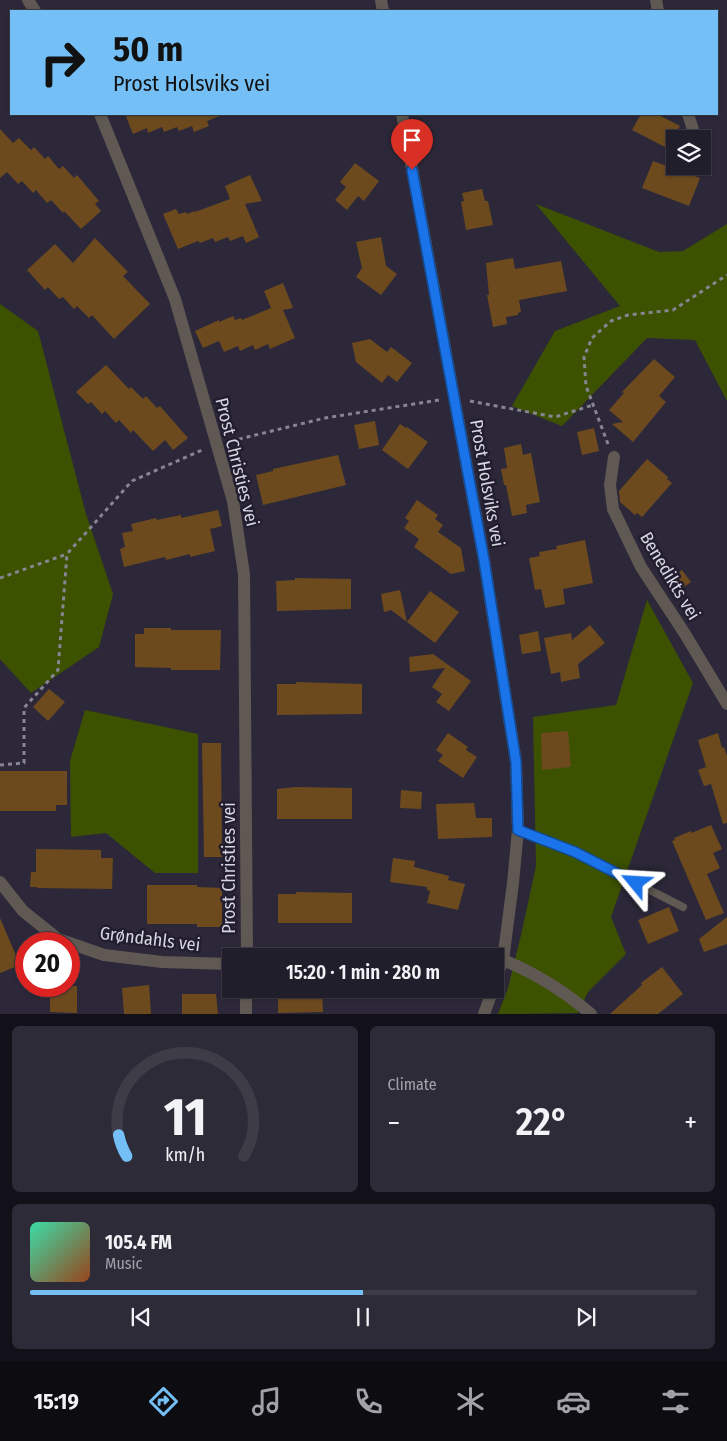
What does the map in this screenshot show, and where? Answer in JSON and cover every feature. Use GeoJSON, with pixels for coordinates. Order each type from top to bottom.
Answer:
{"type":"FeatureCollection","features":[{"type":"Feature","properties":{"kind":"street","name":"Prost Christies vei"},"geometry":{"type":"LineString","coordinates":[[100,115],[175,299],[233,501],[244,574],[247,948]]}},
{"type":"Feature","properties":{"kind":"street","name":"Prost Holsviks vei"},"geometry":{"type":"LineString","coordinates":[[402,115],[484,560],[516,762],[518,830],[504,952]]}},
{"type":"Feature","properties":{"kind":"street"},"geometry":{"type":"LineString","coordinates":[[688,115],[693,130]]}},
{"type":"Feature","properties":{"kind":"street","name":"Benedikts vei"},"geometry":{"type":"LineString","coordinates":[[614,457],[610,485],[613,509],[641,567],[685,634],[727,704]]}},
{"type":"Feature","properties":{"kind":"street","name":"Grøndahls vei"},"geometry":{"type":"LineString","coordinates":[[0,882],[23,911],[58,939],[104,955],[162,962],[222,964]]}},
{"type":"Feature","properties":{"kind":"street"},"geometry":{"type":"LineString","coordinates":[[504,960],[530,971],[578,1002],[591,1014]]}},
{"type":"Feature","properties":{"kind":"street"},"geometry":{"type":"LineString","coordinates":[[246,998],[246,1014]]}},
{"type":"Feature","properties":{"kind":"street"},"geometry":{"type":"LineString","coordinates":[[484,1014],[490,998]]}},
{"type":"Feature","properties":{"kind":"lane"},"geometry":{"type":"LineString","coordinates":[[518,830],[575,852],[683,907]]}},
{"type":"Feature","properties":{"kind":"path"},"geometry":{"type":"LineString","coordinates":[[614,457],[586,386],[584,357],[592,338],[611,321],[628,315],[672,310],[727,275]]}},
{"type":"Feature","properties":{"kind":"path"},"geometry":{"type":"LineString","coordinates":[[0,578],[67,554],[132,481],[216,444],[325,418],[454,398],[555,418],[593,405]]}},
{"type":"Feature","properties":{"kind":"path"},"geometry":{"type":"LineString","coordinates":[[0,765],[24,763],[24,708],[58,670],[67,554]]}},
{"type":"Feature","properties":{"kind":"green space"},"geometry":{"type":"Polygon","coordinates":[[[536,204],[659,252],[683,251],[727,224],[727,401],[695,340],[647,338],[562,426],[512,406],[555,331],[620,306],[536,204]]]}},
{"type":"Feature","properties":{"kind":"green space"},"geometry":{"type":"Polygon","coordinates":[[[0,304],[38,331],[86,514],[113,594],[99,647],[31,693],[0,659],[0,304]]]}},
{"type":"Feature","properties":{"kind":"green space"},"geometry":{"type":"Polygon","coordinates":[[[647,600],[693,683],[611,917],[626,954],[588,992],[578,1013],[498,1014],[508,988],[536,866],[533,717],[616,705],[647,600]]]}},
{"type":"Feature","properties":{"kind":"green space"},"geometry":{"type":"Polygon","coordinates":[[[85,710],[198,734],[198,873],[155,873],[106,833],[71,837],[70,761],[85,710]]]}},
{"type":"Feature","properties":{"kind":"building"},"geometry":{"type":"Polygon","coordinates":[[[125,115],[222,115],[207,121],[209,126],[194,132],[192,126],[179,131],[177,127],[164,132],[162,127],[148,133],[147,128],[133,134],[125,115]]]}},
{"type":"Feature","properties":{"kind":"building"},"geometry":{"type":"Polygon","coordinates":[[[640,115],[659,115],[680,126],[678,130],[666,130],[666,147],[632,130],[640,115]]]}},
{"type":"Feature","properties":{"kind":"building"},"geometry":{"type":"Polygon","coordinates":[[[0,129],[13,143],[19,138],[31,150],[34,147],[45,159],[48,156],[59,169],[63,166],[74,178],[77,175],[99,201],[95,204],[101,211],[81,229],[51,200],[47,203],[36,190],[33,193],[22,181],[18,184],[7,172],[0,178],[0,129]]]}},
{"type":"Feature","properties":{"kind":"building"},"geometry":{"type":"Polygon","coordinates":[[[653,161],[666,166],[666,175],[692,175],[700,178],[689,206],[642,188],[653,161]]]}},
{"type":"Feature","properties":{"kind":"building"},"geometry":{"type":"Polygon","coordinates":[[[355,163],[379,181],[364,201],[358,196],[347,210],[335,200],[346,187],[340,182],[355,163]]]}},
{"type":"Feature","properties":{"kind":"building"},"geometry":{"type":"Polygon","coordinates":[[[250,175],[262,201],[245,204],[259,237],[246,243],[243,236],[230,241],[228,237],[215,242],[213,238],[200,243],[198,241],[178,249],[163,214],[176,209],[179,214],[186,212],[187,214],[230,199],[225,186],[250,175]]]}},
{"type":"Feature","properties":{"kind":"building"},"geometry":{"type":"Polygon","coordinates":[[[482,189],[485,201],[488,201],[493,225],[466,230],[461,202],[464,201],[462,193],[482,189]]]}},
{"type":"Feature","properties":{"kind":"building"},"geometry":{"type":"Polygon","coordinates":[[[381,237],[386,266],[397,274],[381,295],[356,277],[362,268],[356,242],[381,237]]]}},
{"type":"Feature","properties":{"kind":"building"},"geometry":{"type":"Polygon","coordinates":[[[95,238],[128,272],[123,276],[150,304],[114,339],[92,315],[89,318],[77,306],[74,309],[63,297],[59,299],[48,287],[45,290],[27,270],[55,244],[73,263],[95,238]]]}},
{"type":"Feature","properties":{"kind":"building"},"geometry":{"type":"Polygon","coordinates":[[[513,258],[515,269],[561,261],[567,291],[519,300],[521,312],[518,315],[506,317],[507,324],[493,327],[487,295],[489,295],[486,263],[513,258]]]}},
{"type":"Feature","properties":{"kind":"building"},"geometry":{"type":"Polygon","coordinates":[[[283,283],[293,308],[283,310],[295,338],[270,349],[268,344],[255,350],[253,345],[240,351],[238,346],[224,352],[219,341],[203,348],[195,331],[219,320],[219,322],[233,316],[235,320],[241,318],[242,320],[271,308],[264,291],[283,283]]]}},
{"type":"Feature","properties":{"kind":"building"},"geometry":{"type":"Polygon","coordinates":[[[370,339],[387,352],[391,347],[412,363],[397,382],[388,375],[382,383],[356,362],[352,343],[370,339]]]}},
{"type":"Feature","properties":{"kind":"building"},"geometry":{"type":"Polygon","coordinates":[[[654,359],[675,377],[659,396],[666,402],[633,442],[612,424],[623,422],[609,410],[624,393],[622,392],[654,359]]]}},
{"type":"Feature","properties":{"kind":"building"},"geometry":{"type":"Polygon","coordinates":[[[106,365],[129,389],[131,387],[143,399],[146,396],[157,408],[160,406],[188,438],[173,450],[165,440],[153,451],[133,430],[131,433],[119,420],[116,423],[105,411],[102,414],[91,402],[88,404],[76,392],[106,365]]]}},
{"type":"Feature","properties":{"kind":"building"},"geometry":{"type":"Polygon","coordinates":[[[375,421],[379,445],[359,449],[354,425],[375,421]]]}},
{"type":"Feature","properties":{"kind":"building"},"geometry":{"type":"Polygon","coordinates":[[[400,424],[428,442],[408,469],[382,450],[400,424]]]}},
{"type":"Feature","properties":{"kind":"building"},"geometry":{"type":"Polygon","coordinates":[[[594,428],[599,451],[582,455],[577,432],[594,428]]]}},
{"type":"Feature","properties":{"kind":"building"},"geometry":{"type":"Polygon","coordinates":[[[521,444],[523,455],[531,453],[540,502],[526,505],[527,513],[512,516],[501,469],[507,468],[504,448],[521,444]]]}},
{"type":"Feature","properties":{"kind":"building"},"geometry":{"type":"Polygon","coordinates":[[[338,455],[346,485],[263,505],[256,475],[273,471],[273,469],[338,455]]]}},
{"type":"Feature","properties":{"kind":"building"},"geometry":{"type":"Polygon","coordinates":[[[647,459],[668,477],[667,479],[672,483],[642,517],[637,513],[635,515],[620,502],[619,491],[647,459]]]}},
{"type":"Feature","properties":{"kind":"building"},"geometry":{"type":"Polygon","coordinates":[[[417,500],[438,515],[435,519],[443,525],[438,532],[461,548],[465,571],[451,574],[414,547],[419,539],[404,528],[409,521],[405,518],[417,500]]]}},
{"type":"Feature","properties":{"kind":"building"},"geometry":{"type":"Polygon","coordinates":[[[218,510],[222,526],[210,529],[215,551],[190,557],[190,554],[166,560],[165,557],[124,567],[120,549],[125,547],[122,533],[133,531],[131,524],[181,515],[181,518],[218,510]]]}},
{"type":"Feature","properties":{"kind":"building"},"geometry":{"type":"Polygon","coordinates":[[[585,540],[593,583],[563,589],[565,604],[545,608],[541,589],[535,590],[529,558],[540,556],[539,552],[557,549],[556,546],[585,540]]]}},
{"type":"Feature","properties":{"kind":"building"},"geometry":{"type":"Polygon","coordinates":[[[682,570],[691,582],[675,593],[667,581],[682,570]]]}},
{"type":"Feature","properties":{"kind":"building"},"geometry":{"type":"Polygon","coordinates":[[[295,578],[351,579],[351,609],[277,611],[276,581],[295,580],[295,578]]]}},
{"type":"Feature","properties":{"kind":"building"},"geometry":{"type":"Polygon","coordinates":[[[400,590],[407,622],[391,610],[384,612],[381,594],[400,590]]]}},
{"type":"Feature","properties":{"kind":"building"},"geometry":{"type":"Polygon","coordinates":[[[430,591],[459,612],[435,643],[407,622],[430,591]]]}},
{"type":"Feature","properties":{"kind":"building"},"geometry":{"type":"Polygon","coordinates":[[[590,625],[605,643],[578,664],[580,678],[561,682],[560,672],[551,674],[544,638],[571,633],[572,640],[590,625]]]}},
{"type":"Feature","properties":{"kind":"building"},"geometry":{"type":"Polygon","coordinates":[[[144,628],[221,630],[220,670],[171,670],[171,668],[135,667],[135,634],[144,634],[144,628]]]}},
{"type":"Feature","properties":{"kind":"building"},"geometry":{"type":"Polygon","coordinates":[[[538,631],[541,651],[522,654],[519,635],[538,631]]]}},
{"type":"Feature","properties":{"kind":"building"},"geometry":{"type":"Polygon","coordinates":[[[433,654],[471,681],[449,711],[436,702],[442,694],[432,687],[445,668],[410,672],[409,657],[433,654]]]}},
{"type":"Feature","properties":{"kind":"building"},"geometry":{"type":"Polygon","coordinates":[[[296,682],[362,684],[362,714],[277,715],[277,684],[296,684],[296,682]]]}},
{"type":"Feature","properties":{"kind":"building"},"geometry":{"type":"Polygon","coordinates":[[[49,689],[65,702],[48,721],[33,707],[49,689]]]}},
{"type":"Feature","properties":{"kind":"building"},"geometry":{"type":"Polygon","coordinates":[[[568,731],[571,767],[542,770],[541,733],[568,731]]]}},
{"type":"Feature","properties":{"kind":"building"},"geometry":{"type":"Polygon","coordinates":[[[448,733],[468,747],[466,750],[477,757],[463,778],[438,761],[443,755],[436,750],[448,733]]]}},
{"type":"Feature","properties":{"kind":"building"},"geometry":{"type":"Polygon","coordinates":[[[718,733],[722,748],[724,747],[727,756],[727,823],[723,824],[711,784],[704,786],[698,770],[706,767],[698,740],[718,733]]]}},
{"type":"Feature","properties":{"kind":"building"},"geometry":{"type":"Polygon","coordinates":[[[202,743],[221,743],[222,857],[204,857],[202,743]]]}},
{"type":"Feature","properties":{"kind":"building"},"geometry":{"type":"Polygon","coordinates":[[[0,771],[67,771],[67,805],[56,805],[56,811],[0,811],[0,771]]]}},
{"type":"Feature","properties":{"kind":"building"},"geometry":{"type":"Polygon","coordinates":[[[296,787],[352,788],[352,819],[277,819],[277,789],[296,787]]]}},
{"type":"Feature","properties":{"kind":"building"},"geometry":{"type":"Polygon","coordinates":[[[401,790],[422,792],[421,809],[400,808],[401,790]]]}},
{"type":"Feature","properties":{"kind":"building"},"geometry":{"type":"Polygon","coordinates":[[[474,803],[476,818],[492,818],[492,837],[438,839],[436,804],[474,803]]]}},
{"type":"Feature","properties":{"kind":"building"},"geometry":{"type":"Polygon","coordinates":[[[711,825],[722,849],[713,853],[720,868],[707,874],[724,913],[706,920],[672,841],[675,840],[674,838],[691,831],[691,833],[711,825]]]}},
{"type":"Feature","properties":{"kind":"building"},"geometry":{"type":"Polygon","coordinates":[[[36,849],[101,850],[101,858],[113,858],[112,889],[30,887],[31,872],[36,872],[36,849]]]}},
{"type":"Feature","properties":{"kind":"building"},"geometry":{"type":"Polygon","coordinates":[[[393,858],[415,861],[414,867],[449,876],[448,880],[465,884],[458,910],[427,903],[430,891],[427,890],[427,887],[390,882],[393,858]]]}},
{"type":"Feature","properties":{"kind":"building"},"geometry":{"type":"Polygon","coordinates":[[[147,885],[197,885],[197,887],[222,888],[222,927],[197,927],[197,924],[147,924],[147,885]]]}},
{"type":"Feature","properties":{"kind":"building"},"geometry":{"type":"Polygon","coordinates":[[[296,892],[352,893],[352,923],[278,923],[278,894],[296,894],[296,892]]]}},
{"type":"Feature","properties":{"kind":"building"},"geometry":{"type":"Polygon","coordinates":[[[669,907],[679,931],[648,944],[638,920],[669,907]]]}},
{"type":"Feature","properties":{"kind":"building"},"geometry":{"type":"Polygon","coordinates":[[[727,917],[727,944],[704,952],[699,939],[727,917]]]}},
{"type":"Feature","properties":{"kind":"building"},"geometry":{"type":"Polygon","coordinates":[[[0,918],[15,953],[15,967],[0,973],[0,918]]]}},
{"type":"Feature","properties":{"kind":"building"},"geometry":{"type":"Polygon","coordinates":[[[662,967],[683,994],[658,1014],[610,1014],[642,985],[641,983],[662,967]]]}},
{"type":"Feature","properties":{"kind":"building"},"geometry":{"type":"Polygon","coordinates":[[[149,985],[151,1014],[124,1014],[122,988],[149,985]]]}},
{"type":"Feature","properties":{"kind":"building"},"geometry":{"type":"Polygon","coordinates":[[[182,994],[216,994],[218,1014],[182,1014],[182,994]]]}},
{"type":"Feature","properties":{"kind":"building"},"geometry":{"type":"Polygon","coordinates":[[[50,997],[77,997],[77,1013],[50,1012],[50,997]]]}},
{"type":"Feature","properties":{"kind":"building"},"geometry":{"type":"Polygon","coordinates":[[[278,998],[322,998],[323,1012],[278,1013],[278,998]]]}},
{"type":"Feature","properties":{"kind":"route"},"geometry":{"type":"LineString","coordinates":[[412,170],[484,560],[516,762],[518,830],[575,852],[636,883]]}}]}
